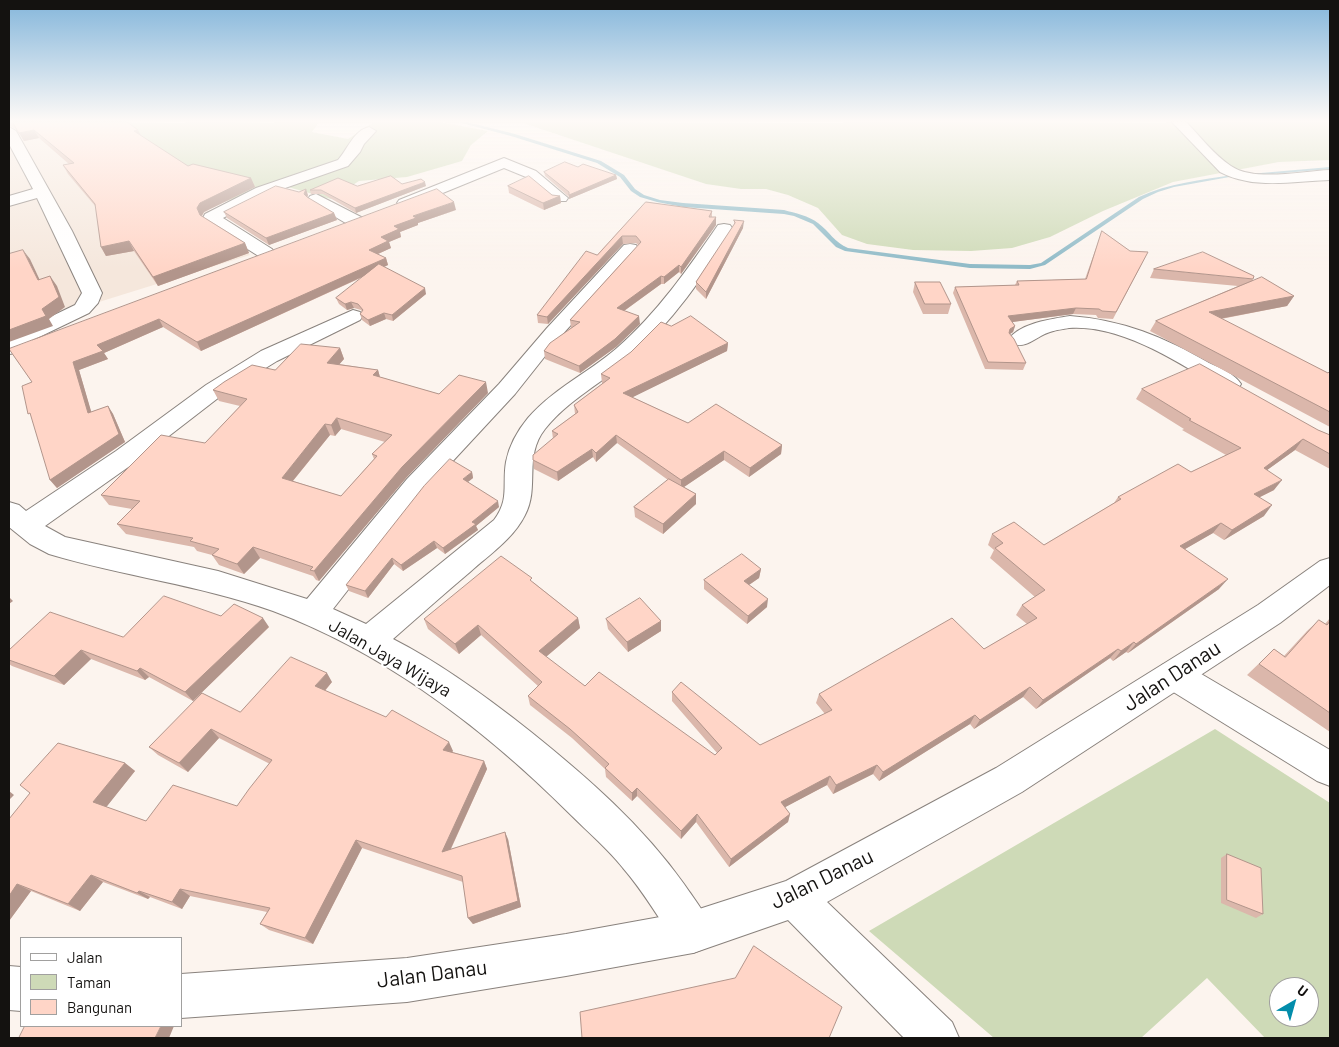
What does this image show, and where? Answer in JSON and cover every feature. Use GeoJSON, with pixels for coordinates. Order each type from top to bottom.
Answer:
{"type":"FeatureCollection","features":[{"type":"Feature","properties":{"kind":"street"},"geometry":{"type":"LineString","coordinates":[[9,350],[26,336],[82,309],[88,303],[92,293],[63,231],[30,171]]}},
{"type":"Feature","properties":{"kind":"street"},"geometry":{"type":"LineString","coordinates":[[266,253],[211,218],[262,191],[322,171]]}},
{"type":"Feature","properties":{"kind":"street"},"geometry":{"type":"LineString","coordinates":[[392,208],[484,171]]}},
{"type":"Feature","properties":{"kind":"street"},"geometry":{"type":"LineString","coordinates":[[523,171],[531,174],[560,198]]}},
{"type":"Feature","properties":{"kind":"street"},"geometry":{"type":"LineString","coordinates":[[1229,171],[1233,174],[1261,179],[1330,175]]}},
{"type":"Feature","properties":{"kind":"street"},"geometry":{"type":"LineString","coordinates":[[9,201],[41,192]]}},
{"type":"Feature","properties":{"kind":"street"},"geometry":{"type":"LineString","coordinates":[[316,199],[362,219],[337,228]]}},
{"type":"Feature","properties":{"kind":"street"},"geometry":{"type":"LineString","coordinates":[[368,641],[504,527],[518,506],[520,494],[519,463],[534,427],[547,410],[625,353],[681,296],[724,229]]}},
{"type":"Feature","properties":{"kind":"street"},"geometry":{"type":"LineString","coordinates":[[312,614],[416,486],[507,389],[554,332],[630,249]]}},
{"type":"Feature","properties":{"kind":"street"},"geometry":{"type":"LineString","coordinates":[[9,350],[101,316]]}},
{"type":"Feature","properties":{"kind":"street"},"geometry":{"type":"LineString","coordinates":[[17,519],[125,457],[214,390],[269,356],[353,316]]}},
{"type":"Feature","properties":{"kind":"street"},"geometry":{"type":"LineString","coordinates":[[1019,340],[1032,330],[1055,324],[1080,322],[1124,331],[1146,339],[1191,361],[1250,395]]}},
{"type":"Feature","properties":{"kind":"street","name":"Jalan Jaya Wijaya"},"geometry":{"type":"LineString","coordinates":[[17,519],[40,537],[58,546],[264,597],[312,614],[368,641],[432,680],[491,722],[570,787],[642,859],[693,932]]}},
{"type":"Feature","properties":{"kind":"street","name":"Jalan Danau"},"geometry":{"type":"LineString","coordinates":[[182,996],[407,980],[566,955],[693,932],[794,898],[1010,780],[1269,614],[1330,569]]}},
{"type":"Feature","properties":{"kind":"street"},"geometry":{"type":"LineString","coordinates":[[1174,675],[1330,768]]}},
{"type":"Feature","properties":{"kind":"street"},"geometry":{"type":"LineString","coordinates":[[794,898],[936,1038]]}},
{"type":"Feature","properties":{"kind":"shaded area"},"geometry":{"type":"Polygon","coordinates":[[[9,171],[171,171],[250,255],[9,330],[9,171]]]}},
{"type":"Feature","properties":{"kind":"green space"},"geometry":{"type":"Polygon","coordinates":[[[171,171],[428,171],[407,177],[359,181],[331,199],[277,184],[221,203],[171,171]]]}},
{"type":"Feature","properties":{"kind":"green space"},"geometry":{"type":"Polygon","coordinates":[[[667,171],[1232,171],[1173,182],[1103,211],[1050,237],[1012,248],[971,251],[913,250],[867,244],[842,235],[818,208],[788,195],[766,189],[741,189],[706,184],[667,171]]]}},
{"type":"Feature","properties":{"kind":"green space"},"geometry":{"type":"Polygon","coordinates":[[[1215,729],[1330,803],[1330,1038],[1265,1038],[1207,978],[1141,1038],[994,1038],[869,931],[1215,729]]]}},
{"type":"Feature","properties":{"kind":"building"},"geometry":{"type":"Polygon","coordinates":[[[68,171],[221,171],[251,178],[200,203],[197,208],[200,215],[245,243],[153,277],[129,241],[101,247],[95,204],[68,171]]]}},
{"type":"Feature","properties":{"kind":"building"},"geometry":{"type":"Polygon","coordinates":[[[604,171],[616,175],[569,195],[569,192],[544,172],[604,171]]]}},
{"type":"Feature","properties":{"kind":"building"},"geometry":{"type":"Polygon","coordinates":[[[391,176],[402,184],[421,179],[425,182],[355,208],[321,190],[310,190],[338,178],[357,186],[391,176]]]}},
{"type":"Feature","properties":{"kind":"building"},"geometry":{"type":"Polygon","coordinates":[[[529,176],[552,195],[560,196],[543,203],[508,186],[529,176]]]}},
{"type":"Feature","properties":{"kind":"building"},"geometry":{"type":"Polygon","coordinates":[[[276,186],[299,192],[306,189],[304,194],[307,197],[334,213],[266,238],[224,212],[276,186]]]}},
{"type":"Feature","properties":{"kind":"building"},"geometry":{"type":"Polygon","coordinates":[[[437,189],[454,202],[413,216],[416,218],[394,226],[399,229],[381,237],[388,241],[369,250],[386,258],[197,342],[159,319],[97,345],[103,351],[73,362],[88,413],[108,406],[119,434],[50,480],[30,413],[28,414],[22,386],[32,382],[9,349],[437,189]]]}},
{"type":"Feature","properties":{"kind":"building"},"geometry":{"type":"Polygon","coordinates":[[[646,202],[712,211],[709,217],[716,217],[681,267],[679,265],[664,277],[661,276],[617,308],[639,316],[615,339],[579,366],[544,351],[550,343],[580,322],[570,320],[641,242],[636,236],[622,236],[547,317],[537,315],[586,251],[597,255],[646,202]]]}},
{"type":"Feature","properties":{"kind":"building"},"geometry":{"type":"Polygon","coordinates":[[[734,220],[744,221],[706,292],[696,282],[735,223],[734,220]]]}},
{"type":"Feature","properties":{"kind":"building"},"geometry":{"type":"Polygon","coordinates":[[[1102,231],[1130,251],[1148,252],[1116,312],[1076,308],[1008,316],[1015,326],[1010,329],[1009,333],[1026,363],[988,362],[955,287],[1019,285],[1017,281],[1086,279],[1102,231]]]}},
{"type":"Feature","properties":{"kind":"building"},"geometry":{"type":"Polygon","coordinates":[[[23,250],[38,280],[50,276],[59,297],[42,309],[46,316],[9,330],[9,254],[23,250]]]}},
{"type":"Feature","properties":{"kind":"building"},"geometry":{"type":"Polygon","coordinates":[[[1203,252],[1254,276],[1253,279],[1154,269],[1203,252]]]}},
{"type":"Feature","properties":{"kind":"building"},"geometry":{"type":"Polygon","coordinates":[[[379,264],[425,288],[392,315],[384,313],[368,320],[360,314],[363,310],[358,304],[351,302],[345,304],[336,298],[379,264]]]}},
{"type":"Feature","properties":{"kind":"building"},"geometry":{"type":"Polygon","coordinates":[[[1262,277],[1294,296],[1209,312],[1328,373],[1330,371],[1330,412],[1156,321],[1262,277]]]}},
{"type":"Feature","properties":{"kind":"building"},"geometry":{"type":"Polygon","coordinates":[[[915,282],[940,282],[951,304],[925,304],[915,282]]]}},
{"type":"Feature","properties":{"kind":"building"},"geometry":{"type":"Polygon","coordinates":[[[691,316],[728,343],[623,393],[688,423],[716,404],[782,445],[750,468],[724,451],[681,480],[616,435],[596,453],[592,449],[557,472],[533,460],[533,455],[558,434],[552,431],[578,412],[574,405],[610,378],[601,374],[631,352],[661,322],[671,326],[691,316]]]}},
{"type":"Feature","properties":{"kind":"building"},"geometry":{"type":"Polygon","coordinates":[[[301,344],[340,348],[327,363],[378,370],[373,375],[439,394],[459,375],[486,382],[402,467],[314,571],[310,570],[313,567],[253,547],[237,564],[212,555],[219,549],[190,541],[193,538],[117,524],[140,501],[101,495],[161,435],[205,443],[247,399],[213,390],[252,365],[275,370],[301,344]],[[337,418],[331,425],[325,424],[282,478],[341,496],[377,456],[372,454],[392,435],[337,418]]]}},
{"type":"Feature","properties":{"kind":"building"},"geometry":{"type":"Polygon","coordinates":[[[1200,364],[1330,435],[1330,454],[1303,439],[1264,468],[1282,480],[1254,494],[1272,505],[1232,530],[1221,523],[1180,546],[1228,579],[1136,644],[1134,642],[1121,651],[1118,649],[1043,700],[1030,687],[980,720],[975,715],[883,772],[877,765],[836,785],[830,776],[781,802],[790,814],[731,859],[697,814],[681,831],[637,788],[632,793],[605,768],[609,764],[570,729],[528,696],[542,682],[478,625],[455,644],[424,619],[501,556],[532,578],[530,580],[578,618],[539,651],[585,686],[599,672],[715,755],[722,748],[672,692],[681,682],[760,745],[832,710],[819,694],[952,618],[984,649],[1037,618],[1022,605],[1045,590],[995,548],[1003,543],[992,534],[1014,522],[1044,545],[1121,499],[1118,497],[1178,464],[1191,472],[1241,448],[1189,420],[1191,419],[1142,389],[1200,364]]]}},
{"type":"Feature","properties":{"kind":"building"},"geometry":{"type":"Polygon","coordinates":[[[450,459],[472,472],[463,479],[498,501],[472,522],[476,524],[443,548],[434,541],[401,565],[392,558],[365,591],[346,585],[424,486],[450,459]]]}},
{"type":"Feature","properties":{"kind":"building"},"geometry":{"type":"Polygon","coordinates":[[[669,479],[696,494],[663,524],[634,507],[669,479]]]}},
{"type":"Feature","properties":{"kind":"building"},"geometry":{"type":"Polygon","coordinates":[[[742,554],[761,569],[744,581],[768,599],[748,616],[704,580],[742,554]]]}},
{"type":"Feature","properties":{"kind":"building"},"geometry":{"type":"Polygon","coordinates":[[[164,596],[221,616],[234,604],[263,618],[185,692],[140,668],[137,671],[81,650],[54,676],[9,660],[9,650],[50,612],[123,637],[164,596]]]}},
{"type":"Feature","properties":{"kind":"building"},"geometry":{"type":"Polygon","coordinates":[[[640,598],[661,621],[627,642],[606,619],[640,598]]]}},
{"type":"Feature","properties":{"kind":"building"},"geometry":{"type":"Polygon","coordinates":[[[1319,620],[1327,625],[1330,621],[1330,713],[1259,664],[1274,649],[1285,657],[1319,620]]]}},
{"type":"Feature","properties":{"kind":"building"},"geometry":{"type":"Polygon","coordinates":[[[291,657],[327,673],[315,686],[386,717],[392,710],[449,742],[443,750],[484,761],[442,852],[505,832],[518,901],[468,918],[462,876],[356,840],[305,938],[260,924],[270,908],[180,889],[172,902],[139,891],[137,893],[91,875],[68,904],[17,884],[9,896],[9,819],[30,793],[20,785],[58,743],[125,763],[93,802],[146,821],[173,785],[237,806],[272,760],[211,729],[179,763],[149,747],[202,693],[240,712],[291,657]]]}},
{"type":"Feature","properties":{"kind":"building"},"geometry":{"type":"Polygon","coordinates":[[[1227,854],[1261,868],[1263,914],[1227,900],[1227,854]]]}},
{"type":"Feature","properties":{"kind":"building"},"geometry":{"type":"Polygon","coordinates":[[[754,946],[842,1007],[829,1038],[582,1038],[580,1012],[735,978],[754,946]]]}},
{"type":"Feature","properties":{"kind":"building"},"geometry":{"type":"Polygon","coordinates":[[[24,1027],[160,1027],[155,1038],[19,1038],[24,1027]]]}},
{"type":"Feature","properties":{"kind":"waterway"},"geometry":{"type":"LineString","coordinates":[[614,171],[622,176],[633,190],[642,196],[659,201],[683,205],[784,212],[796,215],[815,223],[838,246],[847,250],[970,266],[1030,267],[1043,264],[1053,258],[1141,198],[1156,191],[1233,176]]}},
{"type":"Feature","properties":{"kind":"waterway"},"geometry":{"type":"LineString","coordinates":[[1249,175],[1297,171]]}}]}
